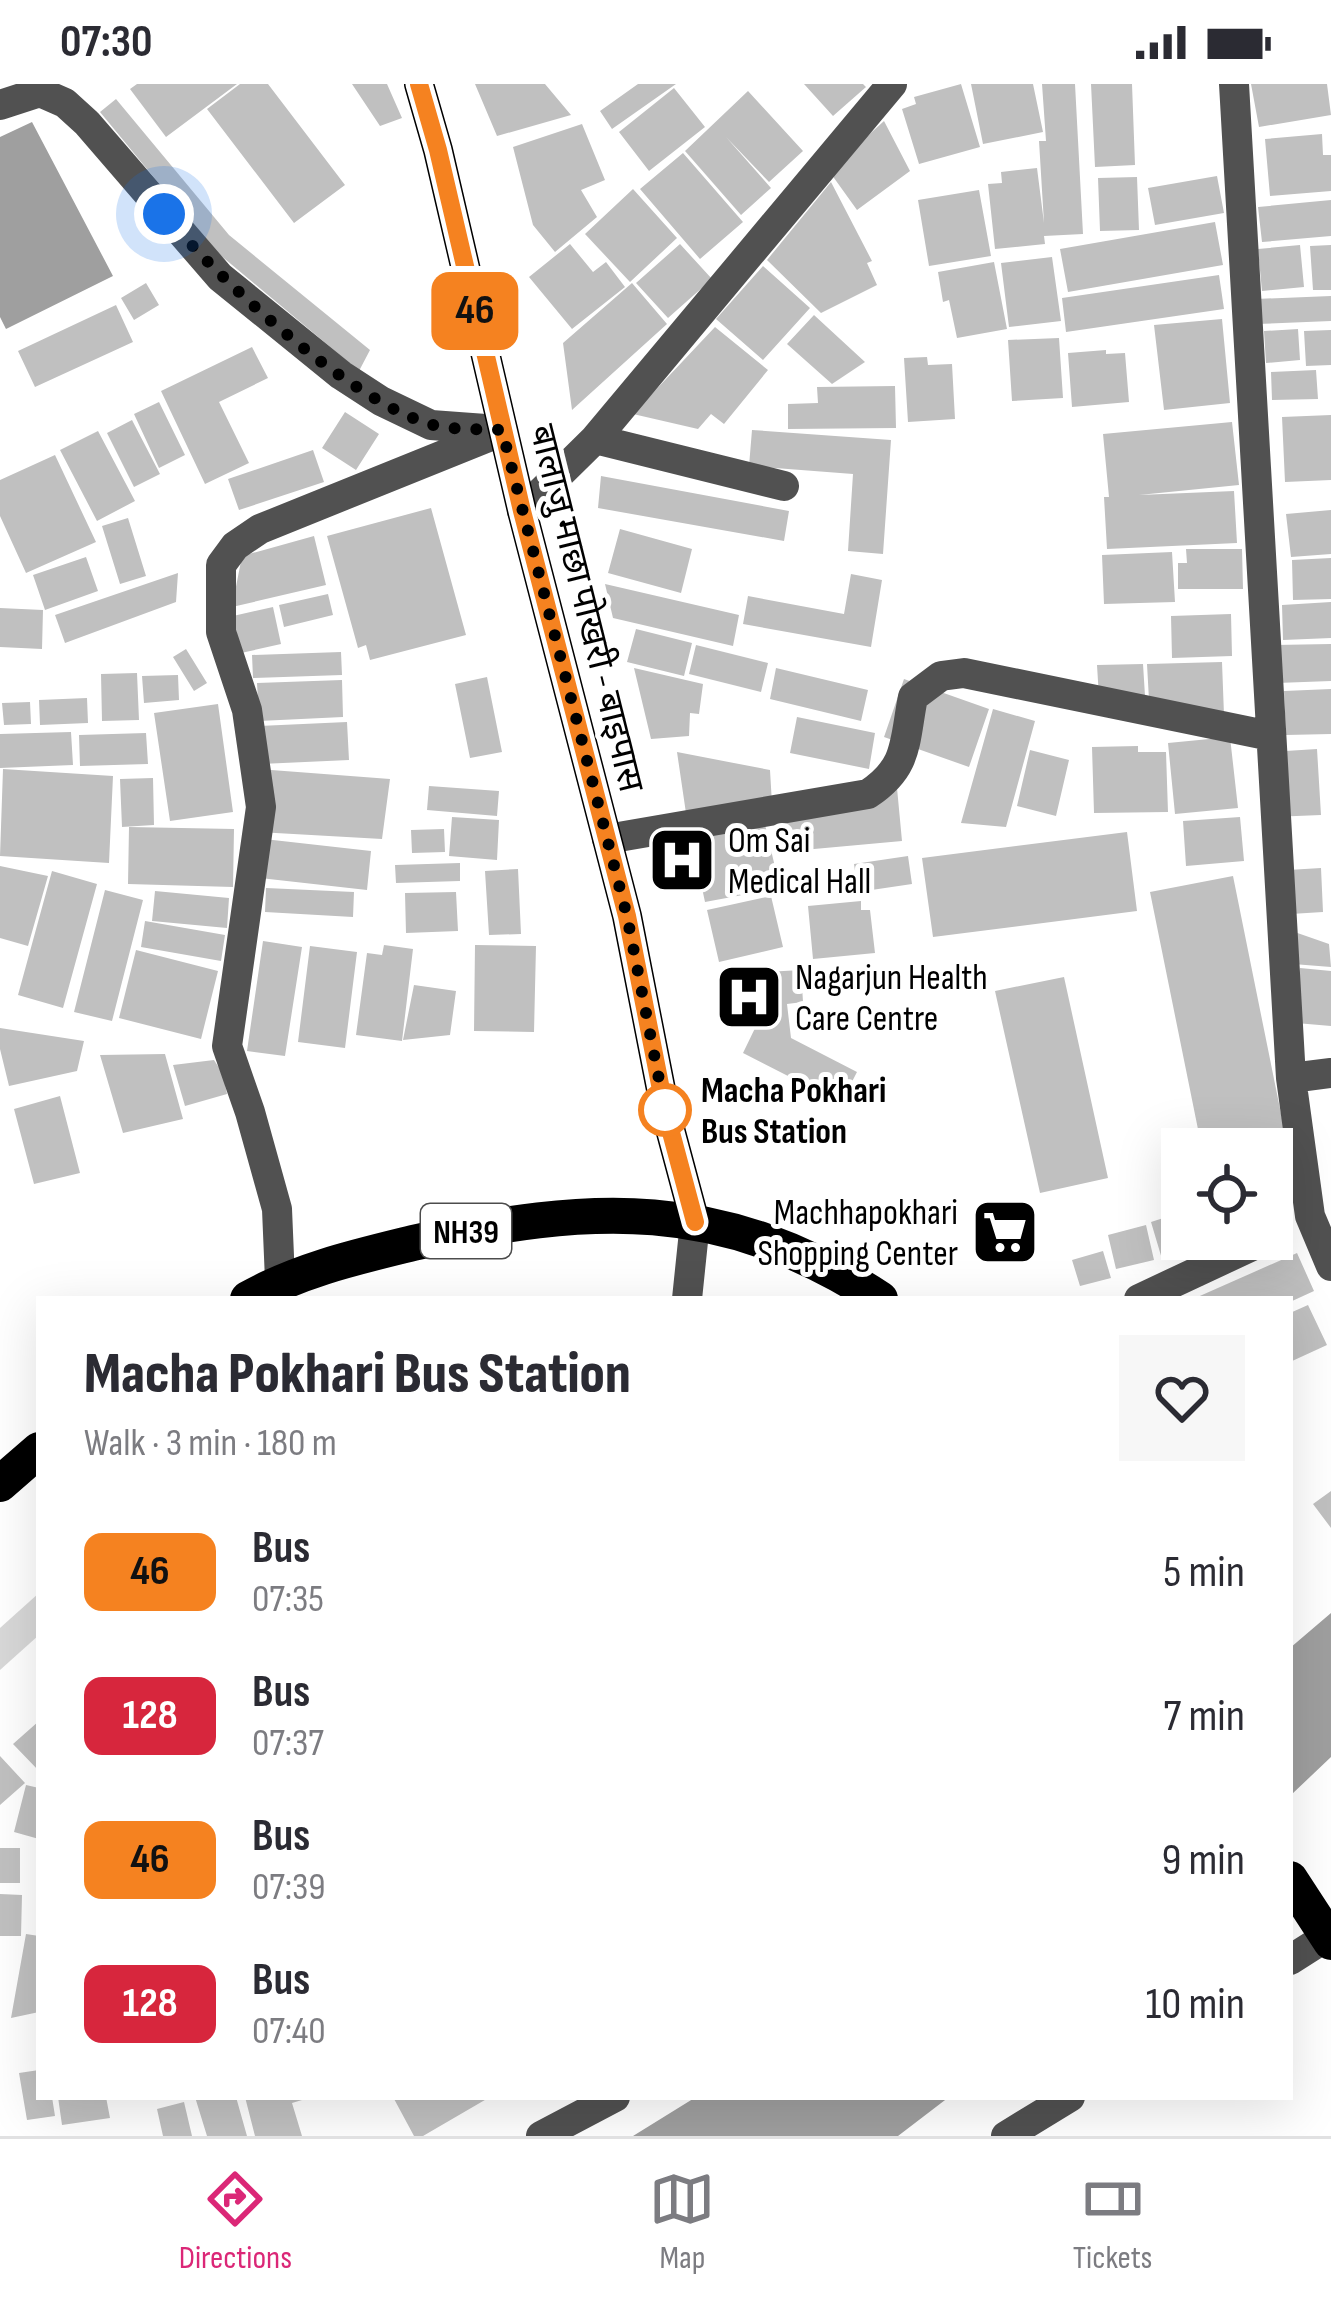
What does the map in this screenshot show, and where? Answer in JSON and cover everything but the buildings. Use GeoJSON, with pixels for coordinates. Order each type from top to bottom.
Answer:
{"type":"FeatureCollection","features":[{"type":"Feature","properties":{"kind":"highway","name":"NH39"},"geometry":{"type":"LineString","coordinates":[[253,1296],[280,1280],[379,1251],[527,1219],[601,1214],[737,1230],[822,1263],[875,1296]]}},
{"type":"Feature","properties":{"kind":"highway"},"geometry":{"type":"LineString","coordinates":[[0,1484],[36,1453]]}},
{"type":"Feature","properties":{"kind":"highway"},"geometry":{"type":"LineString","coordinates":[[1293,1883],[1331,1938]]}},
{"type":"Feature","properties":{"kind":"main road","name":"बालाजु माछा पोखरी - बाइपास"},"geometry":{"type":"LineString","coordinates":[[419,84],[522,511],[627,916],[665,1110],[695,1222]]}},
{"type":"Feature","properties":{"kind":"street"},"geometry":{"type":"LineString","coordinates":[[522,511],[595,439],[892,84]]}},
{"type":"Feature","properties":{"kind":"street"},"geometry":{"type":"LineString","coordinates":[[1234,84],[1291,1078],[1310,1216],[1331,1266]]}},
{"type":"Feature","properties":{"kind":"street"},"geometry":{"type":"LineString","coordinates":[[0,105],[40,92],[65,104],[87,123],[220,277],[354,383],[431,424],[502,430]]}},
{"type":"Feature","properties":{"kind":"street"},"geometry":{"type":"LineString","coordinates":[[280,1280],[277,1209],[226,1046],[261,807],[247,710],[221,632],[221,565],[235,546],[260,530],[502,430]]}},
{"type":"Feature","properties":{"kind":"street"},"geometry":{"type":"LineString","coordinates":[[595,439],[784,485]]}},
{"type":"Feature","properties":{"kind":"street"},"geometry":{"type":"LineString","coordinates":[[607,839],[868,794],[889,781],[899,767],[913,697],[941,676],[964,673],[1271,736]]}},
{"type":"Feature","properties":{"kind":"street"},"geometry":{"type":"LineString","coordinates":[[1291,1078],[1331,1072]]}},
{"type":"Feature","properties":{"kind":"street"},"geometry":{"type":"LineString","coordinates":[[1293,1225],[1310,1216]]}},
{"type":"Feature","properties":{"kind":"street"},"geometry":{"type":"LineString","coordinates":[[687,1296],[695,1222]]}},
{"type":"Feature","properties":{"kind":"street"},"geometry":{"type":"LineString","coordinates":[[1145,1296],[1223,1260]]}},
{"type":"Feature","properties":{"kind":"street"},"geometry":{"type":"LineString","coordinates":[[1293,1958],[1331,1938]]}},
{"type":"Feature","properties":{"kind":"street"},"geometry":{"type":"LineString","coordinates":[[541,2136],[609,2100]]}},
{"type":"Feature","properties":{"kind":"street"},"geometry":{"type":"LineString","coordinates":[[1006,2136],[1065,2100]]}},
{"type":"Feature","properties":{"kind":"shaded area"},"geometry":{"type":"Polygon","coordinates":[[[32,122],[113,276],[6,329],[0,317],[0,137],[32,122]]]}},
{"type":"Feature","properties":{"kind":"shaded area"},"geometry":{"type":"Polygon","coordinates":[[[36,1596],[36,1638],[0,1670],[0,1628],[36,1596]]]}},
{"type":"Feature","properties":{"kind":"shaded area"},"geometry":{"type":"Polygon","coordinates":[[[1331,1613],[1331,1757],[1293,1793],[1293,1645],[1331,1613]]]}},
{"type":"Feature","properties":{"kind":"shaded area"},"geometry":{"type":"Polygon","coordinates":[[[691,2100],[945,2100],[898,2136],[633,2136],[691,2100]]]}},
{"type":"Feature","properties":{"kind":"bus line","name":"46"},"geometry":{"type":"LineString","coordinates":[[419,84],[522,511],[627,916],[665,1110],[695,1222]]}},
{"type":"Feature","properties":{"kind":"place","name":"Om Sai Medical Hall"},"geometry":{"type":"Point","coordinates":[682,860]}},
{"type":"Feature","properties":{"kind":"place","name":"Nagarjun Health Care Centre"},"geometry":{"type":"Point","coordinates":[749,997]}},
{"type":"Feature","properties":{"kind":"place","name":"Macha Pokhari Bus Station"},"geometry":{"type":"Point","coordinates":[665,1110]}},
{"type":"Feature","properties":{"kind":"place","name":"Machhapokhari Shopping Center"},"geometry":{"type":"Point","coordinates":[1005,1232]}},
{"type":"Feature","properties":{"kind":"route"},"geometry":{"type":"LineString","coordinates":[[164,214],[220,277],[341,375],[381,401],[431,424],[502,430],[627,916],[665,1110]]}}]}
